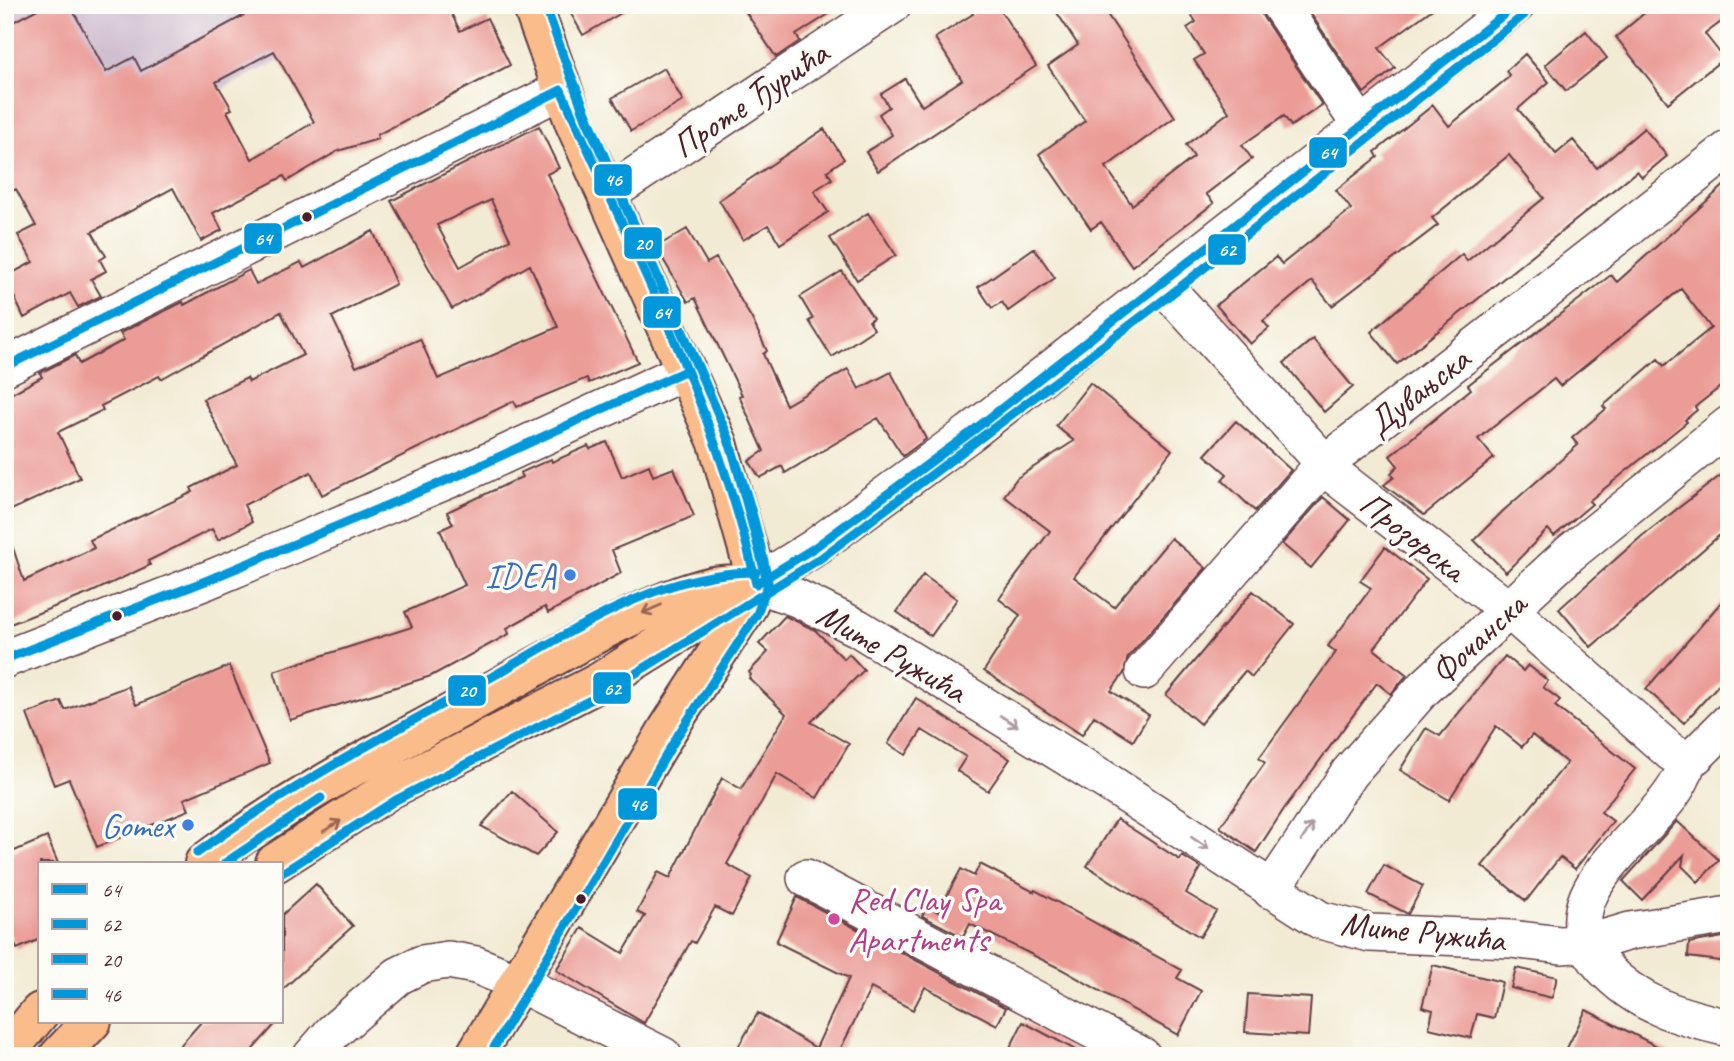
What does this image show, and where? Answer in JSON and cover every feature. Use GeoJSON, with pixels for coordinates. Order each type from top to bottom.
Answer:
{"type":"FeatureCollection","features":[{"type":"Feature","properties":{"kind":"main road"},"geometry":{"type":"LineString","coordinates":[[475,1056],[668,729],[747,607],[755,584],[751,556],[727,468],[687,370],[561,90],[532,5]]}},
{"type":"Feature","properties":{"kind":"main road"},"geometry":{"type":"LineString","coordinates":[[206,862],[321,783],[568,650],[702,589],[755,584]]}},
{"type":"Feature","properties":{"kind":"main road"},"geometry":{"type":"LineString","coordinates":[[277,862],[390,789],[598,683],[755,584]]}},
{"type":"Feature","properties":{"kind":"main road"},"geometry":{"type":"LineString","coordinates":[[5,1054],[38,1014]]}},
{"type":"Feature","properties":{"kind":"main road"},"geometry":{"type":"LineString","coordinates":[[59,1056],[90,1023]]}},
{"type":"Feature","properties":{"kind":"street","name":"Проте Ђурића"},"geometry":{"type":"LineString","coordinates":[[608,194],[892,5]]}},
{"type":"Feature","properties":{"kind":"street"},"geometry":{"type":"LineString","coordinates":[[1280,5],[1361,126]]}},
{"type":"Feature","properties":{"kind":"street"},"geometry":{"type":"LineString","coordinates":[[755,584],[814,548],[891,492],[1163,285],[1516,5]]}},
{"type":"Feature","properties":{"kind":"street"},"geometry":{"type":"LineString","coordinates":[[5,367],[561,90]]}},
{"type":"Feature","properties":{"kind":"street","name":"Дувањска"},"geometry":{"type":"LineString","coordinates":[[1144,671],[1324,464],[1729,149]]}},
{"type":"Feature","properties":{"kind":"street","name":"Прозорска"},"geometry":{"type":"LineString","coordinates":[[1163,285],[1324,464],[1509,610],[1672,753],[1687,759]]}},
{"type":"Feature","properties":{"kind":"street"},"geometry":{"type":"LineString","coordinates":[[5,659],[208,580],[464,473],[687,370]]}},
{"type":"Feature","properties":{"kind":"street","name":"Фочанска"},"geometry":{"type":"LineString","coordinates":[[1271,890],[1323,808],[1349,773],[1421,691],[1569,554],[1729,425]]}},
{"type":"Feature","properties":{"kind":"street","name":"Мите Ружића"},"geometry":{"type":"LineString","coordinates":[[755,584],[815,605],[858,628],[1103,779],[1320,920],[1370,933],[1511,939],[1562,945],[1589,943],[1630,931],[1729,915]]}},
{"type":"Feature","properties":{"kind":"street"},"geometry":{"type":"LineString","coordinates":[[1729,722],[1695,756],[1687,759],[1680,783],[1595,884],[1584,918],[1589,943],[1608,971],[1641,998],[1679,1017],[1729,1028]]}},
{"type":"Feature","properties":{"kind":"street"},"geometry":{"type":"LineString","coordinates":[[806,878],[1142,1056]]}},
{"type":"Feature","properties":{"kind":"street"},"geometry":{"type":"LineString","coordinates":[[312,1056],[376,993],[422,964],[448,960],[462,961],[517,982],[663,1056]]}},
{"type":"Feature","properties":{"kind":"shaded area"},"geometry":{"type":"Polygon","coordinates":[[[5,5],[390,5],[5,197],[5,5]]]}},
{"type":"Feature","properties":{"kind":"building"},"geometry":{"type":"Polygon","coordinates":[[[45,5],[70,5],[106,72],[134,57],[141,71],[263,5],[447,5],[460,31],[487,18],[510,65],[377,135],[378,139],[338,151],[287,181],[284,176],[213,213],[222,230],[201,241],[173,188],[92,232],[106,256],[100,260],[106,271],[91,279],[101,296],[78,307],[70,293],[24,318],[5,277],[33,262],[18,235],[36,226],[16,189],[5,195],[5,26],[45,5]],[[274,51],[216,82],[232,109],[227,111],[252,159],[314,122],[274,51]]]}},
{"type":"Feature","properties":{"kind":"building"},"geometry":{"type":"Polygon","coordinates":[[[566,5],[635,5],[583,35],[566,5]]]}},
{"type":"Feature","properties":{"kind":"building"},"geometry":{"type":"Polygon","coordinates":[[[741,5],[843,5],[796,35],[800,41],[776,57],[741,5]]]}},
{"type":"Feature","properties":{"kind":"building"},"geometry":{"type":"Polygon","coordinates":[[[967,5],[997,5],[1036,66],[878,171],[866,152],[892,135],[879,114],[889,107],[881,94],[905,79],[922,106],[962,80],[935,38],[973,14],[967,5]]]}},
{"type":"Feature","properties":{"kind":"building"},"geometry":{"type":"Polygon","coordinates":[[[1052,5],[1101,5],[1175,117],[1106,167],[1132,205],[1194,157],[1186,145],[1229,112],[1194,60],[1204,54],[1187,28],[1196,22],[1185,5],[1259,5],[1263,17],[1322,105],[1291,126],[1284,116],[1242,145],[1252,159],[1206,194],[1214,203],[1132,266],[1101,222],[1091,229],[1039,154],[1085,121],[1048,66],[1078,45],[1052,5]]]}},
{"type":"Feature","properties":{"kind":"building"},"geometry":{"type":"Polygon","coordinates":[[[1305,5],[1438,5],[1379,48],[1395,68],[1364,93],[1305,5]]]}},
{"type":"Feature","properties":{"kind":"building"},"geometry":{"type":"Polygon","coordinates":[[[1654,5],[1729,5],[1729,16],[1705,34],[1724,58],[1668,103],[1616,37],[1654,5]]]}},
{"type":"Feature","properties":{"kind":"building"},"geometry":{"type":"Polygon","coordinates":[[[1586,31],[1607,58],[1566,91],[1545,65],[1586,31]]]}},
{"type":"Feature","properties":{"kind":"building"},"geometry":{"type":"Polygon","coordinates":[[[1525,54],[1549,82],[1518,109],[1556,154],[1573,140],[1597,168],[1644,128],[1667,156],[1642,177],[1637,171],[1397,364],[1371,332],[1462,254],[1467,261],[1544,198],[1509,155],[1432,218],[1438,225],[1332,306],[1312,281],[1263,321],[1269,328],[1250,344],[1216,305],[1276,257],[1282,264],[1351,209],[1336,190],[1378,157],[1375,152],[1433,105],[1449,126],[1510,76],[1506,71],[1525,54]]]}},
{"type":"Feature","properties":{"kind":"building"},"geometry":{"type":"Polygon","coordinates":[[[664,68],[683,101],[631,131],[612,98],[664,68]]]}},
{"type":"Feature","properties":{"kind":"building"},"geometry":{"type":"Polygon","coordinates":[[[539,126],[559,168],[547,174],[638,362],[589,383],[587,378],[517,407],[514,401],[322,495],[311,472],[244,505],[252,522],[218,540],[212,529],[148,561],[150,565],[90,593],[5,626],[5,537],[9,536],[24,581],[94,548],[90,540],[193,492],[191,488],[237,465],[203,399],[247,378],[249,382],[303,355],[281,312],[161,379],[159,376],[101,406],[103,410],[58,432],[80,478],[5,513],[5,397],[42,377],[40,373],[75,355],[79,364],[124,340],[120,333],[183,302],[184,305],[249,270],[256,284],[301,262],[304,268],[373,231],[396,284],[332,317],[356,367],[420,339],[438,379],[558,327],[530,265],[452,309],[391,201],[539,126]],[[491,200],[437,225],[460,267],[510,239],[491,200]]]}},
{"type":"Feature","properties":{"kind":"building"},"geometry":{"type":"Polygon","coordinates":[[[824,129],[844,159],[827,171],[832,179],[814,191],[828,212],[780,244],[768,225],[743,240],[719,200],[824,129]]]}},
{"type":"Feature","properties":{"kind":"building"},"geometry":{"type":"Polygon","coordinates":[[[1729,181],[1729,380],[1695,407],[1697,410],[1685,420],[1687,422],[1589,501],[1592,504],[1554,536],[1548,529],[1506,572],[1474,540],[1578,445],[1572,438],[1606,409],[1603,406],[1658,359],[1664,366],[1711,328],[1681,289],[1560,386],[1554,379],[1478,439],[1494,458],[1424,515],[1384,485],[1394,477],[1391,473],[1398,466],[1390,456],[1471,389],[1468,385],[1611,275],[1617,282],[1729,181]]]}},
{"type":"Feature","properties":{"kind":"building"},"geometry":{"type":"Polygon","coordinates":[[[868,213],[896,255],[857,280],[830,238],[868,213]]]}},
{"type":"Feature","properties":{"kind":"building"},"geometry":{"type":"Polygon","coordinates":[[[687,229],[707,263],[716,258],[752,319],[767,351],[763,354],[786,405],[848,369],[859,389],[891,372],[926,439],[903,456],[878,418],[785,473],[782,466],[760,478],[749,461],[764,451],[739,396],[742,395],[695,298],[688,302],[656,247],[687,229]]]}},
{"type":"Feature","properties":{"kind":"building"},"geometry":{"type":"Polygon","coordinates":[[[1034,248],[1055,278],[1008,311],[1002,302],[992,308],[978,287],[1034,248]]]}},
{"type":"Feature","properties":{"kind":"building"},"geometry":{"type":"Polygon","coordinates":[[[842,271],[873,318],[869,321],[874,329],[832,357],[809,321],[813,319],[800,297],[842,271]]]}},
{"type":"Feature","properties":{"kind":"building"},"geometry":{"type":"Polygon","coordinates":[[[1313,339],[1353,387],[1324,412],[1284,363],[1313,339]]]}},
{"type":"Feature","properties":{"kind":"building"},"geometry":{"type":"Polygon","coordinates":[[[1090,383],[1172,450],[1074,577],[1114,607],[1171,538],[1206,568],[1128,657],[1124,673],[1111,691],[1149,715],[1133,741],[1094,716],[1082,735],[984,671],[1020,615],[999,599],[1050,531],[1004,496],[1017,478],[1074,441],[1056,426],[1090,383]]]}},
{"type":"Feature","properties":{"kind":"building"},"geometry":{"type":"Polygon","coordinates":[[[1236,421],[1291,470],[1255,511],[1222,480],[1227,474],[1205,455],[1236,421]]]}},
{"type":"Feature","properties":{"kind":"building"},"geometry":{"type":"Polygon","coordinates":[[[607,442],[622,477],[649,465],[653,476],[674,468],[694,516],[612,550],[621,573],[548,613],[545,607],[507,628],[509,634],[431,676],[290,720],[274,671],[412,627],[405,612],[465,585],[440,530],[453,524],[447,512],[522,477],[520,473],[551,459],[552,462],[588,446],[590,449],[607,442]]]}},
{"type":"Feature","properties":{"kind":"building"},"geometry":{"type":"Polygon","coordinates":[[[1729,469],[1729,527],[1591,647],[1559,609],[1642,536],[1729,469]]]}},
{"type":"Feature","properties":{"kind":"building"},"geometry":{"type":"Polygon","coordinates":[[[1323,497],[1350,520],[1311,568],[1282,544],[1323,497]]]}},
{"type":"Feature","properties":{"kind":"building"},"geometry":{"type":"Polygon","coordinates":[[[1385,547],[1427,579],[1374,649],[1407,675],[1391,694],[1377,683],[1284,809],[1256,852],[1220,827],[1265,763],[1259,758],[1336,652],[1328,646],[1371,588],[1360,581],[1385,547]]]}},
{"type":"Feature","properties":{"kind":"building"},"geometry":{"type":"Polygon","coordinates":[[[923,575],[957,599],[931,636],[897,612],[923,575]]]}},
{"type":"Feature","properties":{"kind":"building"},"geometry":{"type":"Polygon","coordinates":[[[1253,591],[1294,624],[1252,677],[1245,671],[1200,724],[1166,695],[1253,591]]]}},
{"type":"Feature","properties":{"kind":"building"},"geometry":{"type":"Polygon","coordinates":[[[1729,593],[1729,673],[1684,723],[1646,689],[1729,593]]]}},
{"type":"Feature","properties":{"kind":"building"},"geometry":{"type":"Polygon","coordinates":[[[785,616],[815,630],[844,659],[849,654],[864,670],[811,722],[849,744],[817,798],[777,774],[727,864],[752,878],[732,916],[715,907],[695,943],[691,941],[644,1023],[556,970],[582,928],[623,953],[645,916],[637,912],[658,872],[670,878],[722,778],[741,789],[786,714],[749,678],[749,672],[768,652],[759,644],[785,616]]]}},
{"type":"Feature","properties":{"kind":"building"},"geometry":{"type":"Polygon","coordinates":[[[1505,656],[1523,671],[1528,665],[1548,681],[1543,687],[1560,700],[1555,706],[1635,769],[1601,812],[1613,821],[1575,869],[1560,857],[1526,901],[1482,866],[1567,763],[1532,735],[1522,747],[1496,726],[1449,800],[1400,770],[1426,728],[1440,736],[1505,656]]]}},
{"type":"Feature","properties":{"kind":"building"},"geometry":{"type":"Polygon","coordinates":[[[229,666],[270,763],[184,799],[189,810],[97,847],[69,779],[54,785],[27,714],[61,701],[65,710],[128,686],[136,705],[229,666]]]}},
{"type":"Feature","properties":{"kind":"building"},"geometry":{"type":"Polygon","coordinates":[[[916,698],[1010,759],[988,791],[957,771],[966,757],[922,730],[906,755],[888,744],[916,698]]]}},
{"type":"Feature","properties":{"kind":"building"},"geometry":{"type":"Polygon","coordinates":[[[512,791],[558,832],[536,856],[481,826],[512,791]]]}},
{"type":"Feature","properties":{"kind":"building"},"geometry":{"type":"Polygon","coordinates":[[[1117,819],[1180,860],[1182,856],[1201,868],[1186,893],[1216,911],[1200,937],[1087,866],[1117,819]]]}},
{"type":"Feature","properties":{"kind":"building"},"geometry":{"type":"Polygon","coordinates":[[[1677,821],[1719,860],[1698,882],[1682,866],[1684,855],[1642,900],[1623,881],[1677,821]]]}},
{"type":"Feature","properties":{"kind":"building"},"geometry":{"type":"Polygon","coordinates":[[[47,837],[58,862],[38,862],[38,940],[17,949],[5,921],[5,855],[47,837]]]}},
{"type":"Feature","properties":{"kind":"building"},"geometry":{"type":"Polygon","coordinates":[[[980,864],[1034,892],[1035,890],[1182,970],[1177,978],[1201,991],[1178,1035],[1061,969],[970,924],[963,937],[922,916],[927,906],[938,912],[961,869],[974,876],[980,864]]]}},
{"type":"Feature","properties":{"kind":"building"},"geometry":{"type":"Polygon","coordinates":[[[1384,865],[1423,886],[1408,914],[1368,894],[1384,865]]]}},
{"type":"Feature","properties":{"kind":"building"},"geometry":{"type":"Polygon","coordinates":[[[316,884],[353,926],[284,988],[284,913],[316,884]]]}},
{"type":"Feature","properties":{"kind":"building"},"geometry":{"type":"Polygon","coordinates":[[[797,897],[1006,1008],[997,1025],[925,987],[913,1010],[871,988],[837,1056],[752,1056],[738,1047],[758,1013],[816,1048],[849,978],[776,942],[797,897]]]}},
{"type":"Feature","properties":{"kind":"building"},"geometry":{"type":"Polygon","coordinates":[[[1729,936],[1729,962],[1688,957],[1689,943],[1729,936]]]}},
{"type":"Feature","properties":{"kind":"building"},"geometry":{"type":"Polygon","coordinates":[[[1433,965],[1502,982],[1494,1018],[1477,1014],[1471,1038],[1429,1028],[1433,1010],[1422,1007],[1433,965]]]}},
{"type":"Feature","properties":{"kind":"building"},"geometry":{"type":"Polygon","coordinates":[[[1516,968],[1557,977],[1552,998],[1511,988],[1516,968]]]}},
{"type":"Feature","properties":{"kind":"building"},"geometry":{"type":"Polygon","coordinates":[[[1248,994],[1311,998],[1308,1036],[1245,1032],[1248,994]]]}},
{"type":"Feature","properties":{"kind":"building"},"geometry":{"type":"Polygon","coordinates":[[[1586,1010],[1676,1056],[1563,1056],[1586,1010]]]}},
{"type":"Feature","properties":{"kind":"building"},"geometry":{"type":"Polygon","coordinates":[[[1023,1022],[1087,1056],[1006,1056],[1023,1022]]]}},
{"type":"Feature","properties":{"kind":"building"},"geometry":{"type":"Polygon","coordinates":[[[200,1023],[276,1023],[247,1056],[171,1056],[200,1023]]]}},
{"type":"Feature","properties":{"kind":"transit line","name":"20"},"geometry":{"type":"LineString","coordinates":[[545,5],[599,144],[723,427],[749,503],[768,582]]}},
{"type":"Feature","properties":{"kind":"transit line","name":"46"},"geometry":{"type":"LineString","coordinates":[[489,1056],[678,735],[757,614],[768,584],[729,438],[586,119],[545,5]]}},
{"type":"Feature","properties":{"kind":"transit line","name":"64"},"geometry":{"type":"LineString","coordinates":[[756,584],[814,548],[970,433],[1516,5]]}},
{"type":"Feature","properties":{"kind":"transit line","name":"62"},"geometry":{"type":"LineString","coordinates":[[284,872],[396,800],[604,693],[821,558],[1170,295],[1524,15]]}},
{"type":"Feature","properties":{"kind":"transit line","name":"64"},"geometry":{"type":"LineString","coordinates":[[5,367],[561,90],[697,394],[740,520],[756,584]]}},
{"type":"Feature","properties":{"kind":"transit line","name":"64"},"geometry":{"type":"LineString","coordinates":[[5,659],[208,580],[464,473],[687,370]]}},
{"type":"Feature","properties":{"kind":"transit line","name":"20"},"geometry":{"type":"LineString","coordinates":[[197,853],[335,764],[612,610],[682,582],[756,572]]}},
{"type":"Feature","properties":{"kind":"transit line","name":"62"},"geometry":{"type":"LineString","coordinates":[[226,862],[321,798]]}},
{"type":"Feature","properties":{"kind":"place","name":"IDEA"},"geometry":{"type":"Point","coordinates":[570,575]}},
{"type":"Feature","properties":{"kind":"place","name":"Gomex"},"geometry":{"type":"Point","coordinates":[188,825]}},
{"type":"Feature","properties":{"kind":"place","name":"Red Clay Spa Apartments"},"geometry":{"type":"Point","coordinates":[834,919]}}]}
